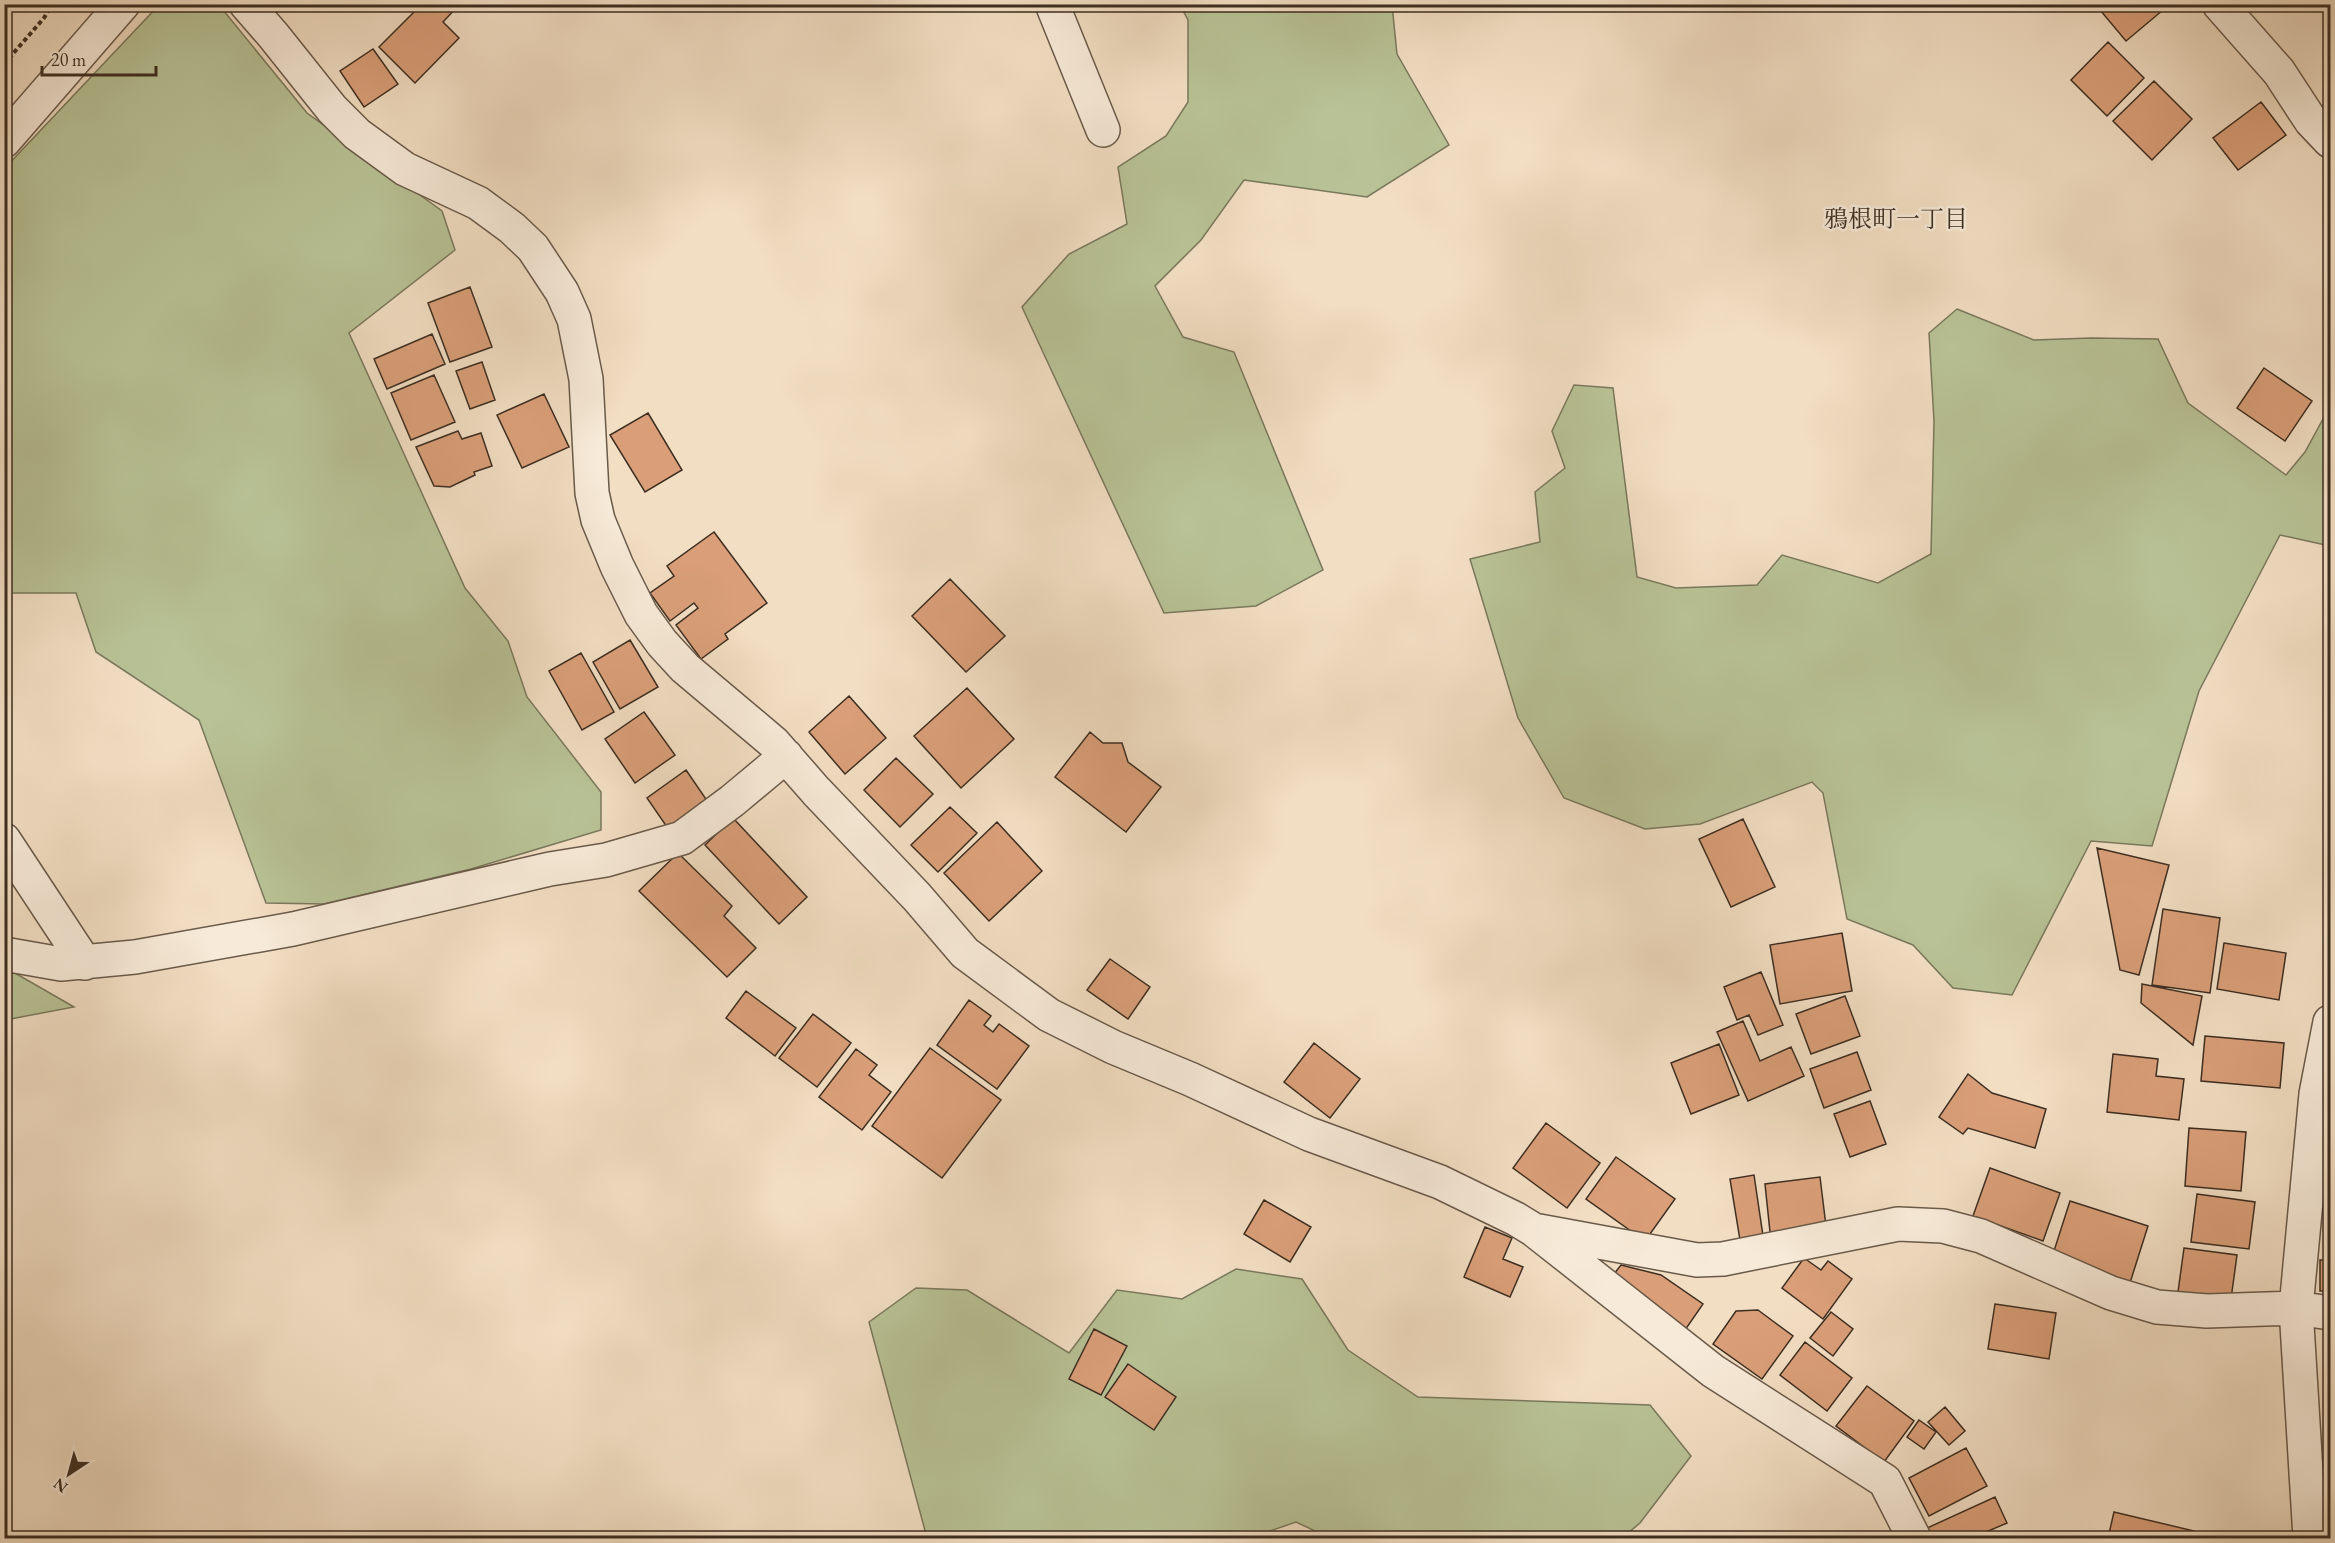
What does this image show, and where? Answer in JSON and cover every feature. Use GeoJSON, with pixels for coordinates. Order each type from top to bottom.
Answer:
{"type":"FeatureCollection","features":[{"type":"Feature","properties":{"kind":"street"},"geometry":{"type":"LineString","coordinates":[[4,141],[123,4]]}},
{"type":"Feature","properties":{"kind":"street"},"geometry":{"type":"LineString","coordinates":[[246,4],[332,109],[357,134],[405,170],[478,203],[512,228],[533,248],[562,292],[574,319],[586,379],[592,493],[598,520],[617,566],[641,614],[662,643],[685,668],[774,743],[816,791],[917,897],[965,953],[1049,1015],[1113,1047],[1190,1079],[1309,1134],[1440,1182],[1534,1230],[1713,1371],[1885,1481],[1914,1539]]}},
{"type":"Feature","properties":{"kind":"street"},"geometry":{"type":"LineString","coordinates":[[1052,4],[1103,130]]}},
{"type":"Feature","properties":{"kind":"street"},"geometry":{"type":"LineString","coordinates":[[2219,4],[2279,72],[2311,121],[2331,141]]}},
{"type":"Feature","properties":{"kind":"street"},"geometry":{"type":"LineString","coordinates":[[4,954],[61,964],[135,957],[293,928],[550,869],[606,860],[682,838],[732,801],[786,756]]}},
{"type":"Feature","properties":{"kind":"street"},"geometry":{"type":"LineString","coordinates":[[4,840],[86,963]]}},
{"type":"Feature","properties":{"kind":"street"},"geometry":{"type":"LineString","coordinates":[[2310,1539],[2296,1308],[2316,1094],[2331,1022]]}},
{"type":"Feature","properties":{"kind":"street"},"geometry":{"type":"LineString","coordinates":[[1534,1230],[1697,1260],[1723,1259],[1898,1224],[1943,1226],[1981,1236],[2111,1293],[2157,1307],[2207,1311],[2296,1308],[2331,1313]]}},
{"type":"Feature","properties":{"kind":"path"},"geometry":{"type":"LineString","coordinates":[[4,64],[44,18],[52,4]]}},
{"type":"Feature","properties":{"kind":"green space"},"geometry":{"type":"Polygon","coordinates":[[[159,5],[219,5],[307,113],[442,211],[455,250],[349,333],[465,588],[508,641],[527,697],[601,792],[601,830],[471,869],[324,904],[266,903],[199,720],[96,652],[76,593],[5,593],[4,169],[159,5]]]}},
{"type":"Feature","properties":{"kind":"green space"},"geometry":{"type":"Polygon","coordinates":[[[1180,5],[1392,5],[1397,54],[1449,145],[1367,197],[1244,180],[1201,240],[1155,286],[1183,337],[1234,352],[1323,570],[1256,606],[1164,613],[1022,307],[1069,254],[1127,224],[1118,167],[1166,136],[1188,102],[1188,20],[1180,5]]]}},
{"type":"Feature","properties":{"kind":"green space"},"geometry":{"type":"Polygon","coordinates":[[[1957,309],[2034,340],[2158,339],[2188,403],[2286,475],[2305,452],[2330,406],[2330,546],[2280,535],[2199,691],[2152,846],[2091,841],[2012,995],[1953,988],[1913,945],[1847,919],[1823,793],[1812,782],[1700,824],[1645,829],[1564,798],[1518,718],[1470,559],[1540,542],[1535,492],[1565,468],[1552,431],[1574,385],[1613,388],[1637,577],[1676,588],[1757,585],[1782,555],[1878,583],[1931,554],[1934,421],[1929,333],[1957,309]]]}},
{"type":"Feature","properties":{"kind":"green space"},"geometry":{"type":"Polygon","coordinates":[[[5,971],[15,973],[74,1007],[5,1020],[5,971]]]}},
{"type":"Feature","properties":{"kind":"green space"},"geometry":{"type":"Polygon","coordinates":[[[1236,1269],[1302,1279],[1348,1350],[1418,1397],[1650,1405],[1691,1456],[1640,1523],[1622,1538],[1550,1538],[1498,1532],[1485,1538],[1330,1538],[1296,1522],[1250,1538],[927,1538],[869,1322],[916,1288],[967,1290],[1069,1353],[1117,1290],[1182,1299],[1236,1269]]]}},
{"type":"Feature","properties":{"kind":"building"},"geometry":{"type":"Polygon","coordinates":[[[422,4],[455,4],[457,7],[443,22],[459,38],[415,83],[379,47],[422,4]]]}},
{"type":"Feature","properties":{"kind":"building"},"geometry":{"type":"Polygon","coordinates":[[[2095,4],[2158,4],[2163,10],[2126,41],[2095,4]]]}},
{"type":"Feature","properties":{"kind":"building"},"geometry":{"type":"Polygon","coordinates":[[[2108,42],[2144,78],[2107,116],[2071,80],[2108,42]]]}},
{"type":"Feature","properties":{"kind":"building"},"geometry":{"type":"Polygon","coordinates":[[[373,49],[398,84],[364,107],[340,71],[373,49]]]}},
{"type":"Feature","properties":{"kind":"building"},"geometry":{"type":"Polygon","coordinates":[[[2154,81],[2192,119],[2152,160],[2113,121],[2154,81]]]}},
{"type":"Feature","properties":{"kind":"building"},"geometry":{"type":"Polygon","coordinates":[[[2261,102],[2286,135],[2238,170],[2213,138],[2261,102]]]}},
{"type":"Feature","properties":{"kind":"building"},"geometry":{"type":"Polygon","coordinates":[[[470,287],[492,347],[450,362],[428,303],[470,287]]]}},
{"type":"Feature","properties":{"kind":"building"},"geometry":{"type":"Polygon","coordinates":[[[432,334],[445,364],[387,389],[374,359],[432,334]]]}},
{"type":"Feature","properties":{"kind":"building"},"geometry":{"type":"Polygon","coordinates":[[[482,362],[495,400],[470,409],[456,371],[482,362]]]}},
{"type":"Feature","properties":{"kind":"building"},"geometry":{"type":"Polygon","coordinates":[[[2264,368],[2312,401],[2285,441],[2237,408],[2264,368]]]}},
{"type":"Feature","properties":{"kind":"building"},"geometry":{"type":"Polygon","coordinates":[[[434,375],[455,422],[411,440],[391,393],[434,375]]]}},
{"type":"Feature","properties":{"kind":"building"},"geometry":{"type":"Polygon","coordinates":[[[544,394],[569,447],[522,468],[497,415],[544,394]]]}},
{"type":"Feature","properties":{"kind":"building"},"geometry":{"type":"Polygon","coordinates":[[[648,413],[682,470],[645,492],[610,435],[648,413]]]}},
{"type":"Feature","properties":{"kind":"building"},"geometry":{"type":"Polygon","coordinates":[[[458,431],[462,439],[481,433],[492,466],[474,472],[475,475],[450,487],[434,486],[416,447],[458,431]]]}},
{"type":"Feature","properties":{"kind":"building"},"geometry":{"type":"Polygon","coordinates":[[[714,532],[767,603],[725,634],[728,639],[701,659],[676,625],[698,608],[694,603],[670,621],[650,593],[674,576],[667,566],[714,532]]]}},
{"type":"Feature","properties":{"kind":"building"},"geometry":{"type":"Polygon","coordinates":[[[950,579],[1005,636],[966,672],[912,616],[950,579]]]}},
{"type":"Feature","properties":{"kind":"building"},"geometry":{"type":"Polygon","coordinates":[[[630,640],[658,687],[620,709],[593,662],[630,640]]]}},
{"type":"Feature","properties":{"kind":"building"},"geometry":{"type":"Polygon","coordinates":[[[581,653],[614,712],[582,730],[549,671],[581,653]]]}},
{"type":"Feature","properties":{"kind":"building"},"geometry":{"type":"Polygon","coordinates":[[[967,688],[1014,739],[961,788],[914,736],[967,688]]]}},
{"type":"Feature","properties":{"kind":"building"},"geometry":{"type":"Polygon","coordinates":[[[849,696],[886,738],[845,774],[809,732],[849,696]]]}},
{"type":"Feature","properties":{"kind":"building"},"geometry":{"type":"Polygon","coordinates":[[[644,712],[675,755],[635,783],[605,739],[644,712]]]}},
{"type":"Feature","properties":{"kind":"building"},"geometry":{"type":"Polygon","coordinates":[[[1090,732],[1103,743],[1122,743],[1128,762],[1161,787],[1126,832],[1055,777],[1090,732]]]}},
{"type":"Feature","properties":{"kind":"building"},"geometry":{"type":"Polygon","coordinates":[[[896,758],[933,794],[900,827],[864,790],[896,758]]]}},
{"type":"Feature","properties":{"kind":"building"},"geometry":{"type":"Polygon","coordinates":[[[686,770],[708,802],[669,830],[647,798],[686,770]]]}},
{"type":"Feature","properties":{"kind":"building"},"geometry":{"type":"Polygon","coordinates":[[[950,807],[977,833],[938,872],[911,845],[950,807]]]}},
{"type":"Feature","properties":{"kind":"building"},"geometry":{"type":"Polygon","coordinates":[[[733,818],[807,897],[779,924],[705,845],[733,818]]]}},
{"type":"Feature","properties":{"kind":"building"},"geometry":{"type":"Polygon","coordinates":[[[1743,819],[1775,887],[1731,907],[1699,839],[1743,819]]]}},
{"type":"Feature","properties":{"kind":"building"},"geometry":{"type":"Polygon","coordinates":[[[997,822],[1042,871],[989,921],[944,873],[997,822]]]}},
{"type":"Feature","properties":{"kind":"building"},"geometry":{"type":"Polygon","coordinates":[[[2097,848],[2169,865],[2139,975],[2120,970],[2097,848]]]}},
{"type":"Feature","properties":{"kind":"building"},"geometry":{"type":"Polygon","coordinates":[[[678,853],[732,906],[724,916],[756,948],[727,977],[639,891],[678,853]]]}},
{"type":"Feature","properties":{"kind":"building"},"geometry":{"type":"Polygon","coordinates":[[[2163,909],[2220,918],[2210,993],[2152,985],[2163,909]]]}},
{"type":"Feature","properties":{"kind":"building"},"geometry":{"type":"Polygon","coordinates":[[[1842,933],[1852,991],[1780,1004],[1770,945],[1842,933]]]}},
{"type":"Feature","properties":{"kind":"building"},"geometry":{"type":"Polygon","coordinates":[[[2224,943],[2286,953],[2279,1000],[2217,989],[2224,943]]]}},
{"type":"Feature","properties":{"kind":"building"},"geometry":{"type":"Polygon","coordinates":[[[1110,959],[1150,987],[1128,1019],[1087,990],[1110,959]]]}},
{"type":"Feature","properties":{"kind":"building"},"geometry":{"type":"Polygon","coordinates":[[[1761,972],[1783,1025],[1758,1035],[1749,1015],[1737,1020],[1724,987],[1761,972]]]}},
{"type":"Feature","properties":{"kind":"building"},"geometry":{"type":"Polygon","coordinates":[[[2142,984],[2202,996],[2193,1045],[2141,1003],[2142,984]]]}},
{"type":"Feature","properties":{"kind":"building"},"geometry":{"type":"Polygon","coordinates":[[[746,991],[796,1028],[775,1056],[726,1018],[746,991]]]}},
{"type":"Feature","properties":{"kind":"building"},"geometry":{"type":"Polygon","coordinates":[[[1845,996],[1860,1036],[1811,1054],[1796,1014],[1845,996]]]}},
{"type":"Feature","properties":{"kind":"building"},"geometry":{"type":"Polygon","coordinates":[[[969,1000],[991,1016],[984,1025],[993,1032],[999,1024],[1029,1046],[997,1089],[937,1045],[969,1000]]]}},
{"type":"Feature","properties":{"kind":"building"},"geometry":{"type":"Polygon","coordinates":[[[813,1014],[851,1043],[817,1087],[779,1058],[813,1014]]]}},
{"type":"Feature","properties":{"kind":"building"},"geometry":{"type":"Polygon","coordinates":[[[1743,1021],[1760,1061],[1791,1047],[1804,1076],[1748,1101],[1717,1032],[1743,1021]]]}},
{"type":"Feature","properties":{"kind":"building"},"geometry":{"type":"Polygon","coordinates":[[[2205,1036],[2284,1043],[2280,1088],[2201,1081],[2205,1036]]]}},
{"type":"Feature","properties":{"kind":"building"},"geometry":{"type":"Polygon","coordinates":[[[1314,1043],[1360,1079],[1330,1118],[1284,1082],[1314,1043]]]}},
{"type":"Feature","properties":{"kind":"building"},"geometry":{"type":"Polygon","coordinates":[[[1719,1044],[1739,1095],[1691,1114],[1671,1063],[1719,1044]]]}},
{"type":"Feature","properties":{"kind":"building"},"geometry":{"type":"Polygon","coordinates":[[[930,1048],[1001,1100],[942,1178],[872,1126],[930,1048]]]}},
{"type":"Feature","properties":{"kind":"building"},"geometry":{"type":"Polygon","coordinates":[[[856,1049],[877,1065],[869,1075],[891,1092],[862,1130],[819,1097],[856,1049]]]}},
{"type":"Feature","properties":{"kind":"building"},"geometry":{"type":"Polygon","coordinates":[[[1857,1052],[1871,1090],[1824,1108],[1810,1069],[1857,1052]]]}},
{"type":"Feature","properties":{"kind":"building"},"geometry":{"type":"Polygon","coordinates":[[[2113,1054],[2158,1059],[2156,1076],[2184,1079],[2179,1120],[2107,1112],[2113,1054]]]}},
{"type":"Feature","properties":{"kind":"building"},"geometry":{"type":"Polygon","coordinates":[[[1968,1074],[1992,1093],[2046,1109],[2035,1148],[1968,1128],[1963,1134],[1939,1117],[1968,1074]]]}},
{"type":"Feature","properties":{"kind":"building"},"geometry":{"type":"Polygon","coordinates":[[[1870,1101],[1886,1144],[1850,1157],[1834,1114],[1870,1101]]]}},
{"type":"Feature","properties":{"kind":"building"},"geometry":{"type":"Polygon","coordinates":[[[1546,1123],[1600,1163],[1567,1208],[1513,1168],[1546,1123]]]}},
{"type":"Feature","properties":{"kind":"building"},"geometry":{"type":"Polygon","coordinates":[[[2189,1128],[2246,1132],[2241,1191],[2185,1186],[2189,1128]]]}},
{"type":"Feature","properties":{"kind":"building"},"geometry":{"type":"Polygon","coordinates":[[[1616,1157],[1675,1199],[1645,1241],[1586,1199],[1616,1157]]]}},
{"type":"Feature","properties":{"kind":"building"},"geometry":{"type":"Polygon","coordinates":[[[1990,1168],[2060,1193],[2043,1241],[1973,1216],[1990,1168]]]}},
{"type":"Feature","properties":{"kind":"building"},"geometry":{"type":"Polygon","coordinates":[[[1754,1175],[1763,1236],[1740,1240],[1730,1179],[1754,1175]]]}},
{"type":"Feature","properties":{"kind":"building"},"geometry":{"type":"Polygon","coordinates":[[[1820,1177],[1826,1226],[1770,1232],[1765,1184],[1820,1177]]]}},
{"type":"Feature","properties":{"kind":"building"},"geometry":{"type":"Polygon","coordinates":[[[2197,1194],[2255,1202],[2249,1249],[2191,1242],[2197,1194]]]}},
{"type":"Feature","properties":{"kind":"building"},"geometry":{"type":"Polygon","coordinates":[[[1264,1200],[1311,1227],[1290,1262],[1244,1234],[1264,1200]]]}},
{"type":"Feature","properties":{"kind":"building"},"geometry":{"type":"Polygon","coordinates":[[[2070,1201],[2148,1226],[2129,1286],[2053,1254],[2070,1201]]]}},
{"type":"Feature","properties":{"kind":"building"},"geometry":{"type":"Polygon","coordinates":[[[1485,1227],[1512,1238],[1503,1259],[1523,1267],[1510,1297],[1464,1277],[1485,1227]]]}},
{"type":"Feature","properties":{"kind":"building"},"geometry":{"type":"Polygon","coordinates":[[[2184,1248],[2237,1255],[2231,1299],[2178,1292],[2184,1248]]]}},
{"type":"Feature","properties":{"kind":"building"},"geometry":{"type":"Polygon","coordinates":[[[1804,1258],[1821,1270],[1828,1261],[1852,1279],[1823,1319],[1782,1288],[1804,1258]]]}},
{"type":"Feature","properties":{"kind":"building"},"geometry":{"type":"Polygon","coordinates":[[[2320,1260],[2330,1260],[2330,1299],[2328,1299],[2328,1291],[2320,1291],[2320,1260]]]}},
{"type":"Feature","properties":{"kind":"building"},"geometry":{"type":"Polygon","coordinates":[[[1621,1265],[1661,1275],[1703,1304],[1683,1333],[1610,1279],[1621,1265]]]}},
{"type":"Feature","properties":{"kind":"building"},"geometry":{"type":"Polygon","coordinates":[[[1995,1304],[2056,1313],[2049,1359],[1988,1349],[1995,1304]]]}},
{"type":"Feature","properties":{"kind":"building"},"geometry":{"type":"Polygon","coordinates":[[[1758,1310],[1793,1336],[1762,1379],[1713,1344],[1736,1311],[1758,1310]]]}},
{"type":"Feature","properties":{"kind":"building"},"geometry":{"type":"Polygon","coordinates":[[[1831,1312],[1853,1329],[1833,1356],[1810,1338],[1831,1312]]]}},
{"type":"Feature","properties":{"kind":"building"},"geometry":{"type":"Polygon","coordinates":[[[1094,1329],[1127,1346],[1101,1395],[1069,1379],[1094,1329]]]}},
{"type":"Feature","properties":{"kind":"building"},"geometry":{"type":"Polygon","coordinates":[[[1805,1342],[1852,1378],[1827,1411],[1780,1375],[1805,1342]]]}},
{"type":"Feature","properties":{"kind":"building"},"geometry":{"type":"Polygon","coordinates":[[[1128,1364],[1176,1397],[1154,1430],[1105,1397],[1128,1364]]]}},
{"type":"Feature","properties":{"kind":"building"},"geometry":{"type":"Polygon","coordinates":[[[1867,1386],[1914,1421],[1884,1462],[1836,1426],[1867,1386]]]}},
{"type":"Feature","properties":{"kind":"building"},"geometry":{"type":"Polygon","coordinates":[[[1945,1407],[1965,1431],[1949,1445],[1928,1422],[1945,1407]]]}},
{"type":"Feature","properties":{"kind":"building"},"geometry":{"type":"Polygon","coordinates":[[[1919,1420],[1936,1432],[1924,1449],[1907,1437],[1919,1420]]]}},
{"type":"Feature","properties":{"kind":"building"},"geometry":{"type":"Polygon","coordinates":[[[1966,1448],[1987,1486],[1929,1516],[1909,1478],[1966,1448]]]}},
{"type":"Feature","properties":{"kind":"building"},"geometry":{"type":"Polygon","coordinates":[[[1995,1497],[2007,1523],[1972,1538],[1930,1538],[1925,1529],[1995,1497]]]}},
{"type":"Feature","properties":{"kind":"building"},"geometry":{"type":"Polygon","coordinates":[[[2114,1512],[2194,1531],[2192,1538],[2108,1538],[2114,1512]]]}},
{"type":"Feature","properties":{"kind":"district","name":"鴉根町一丁目"},"geometry":{"type":"Point","coordinates":[1896,218]}}]}
